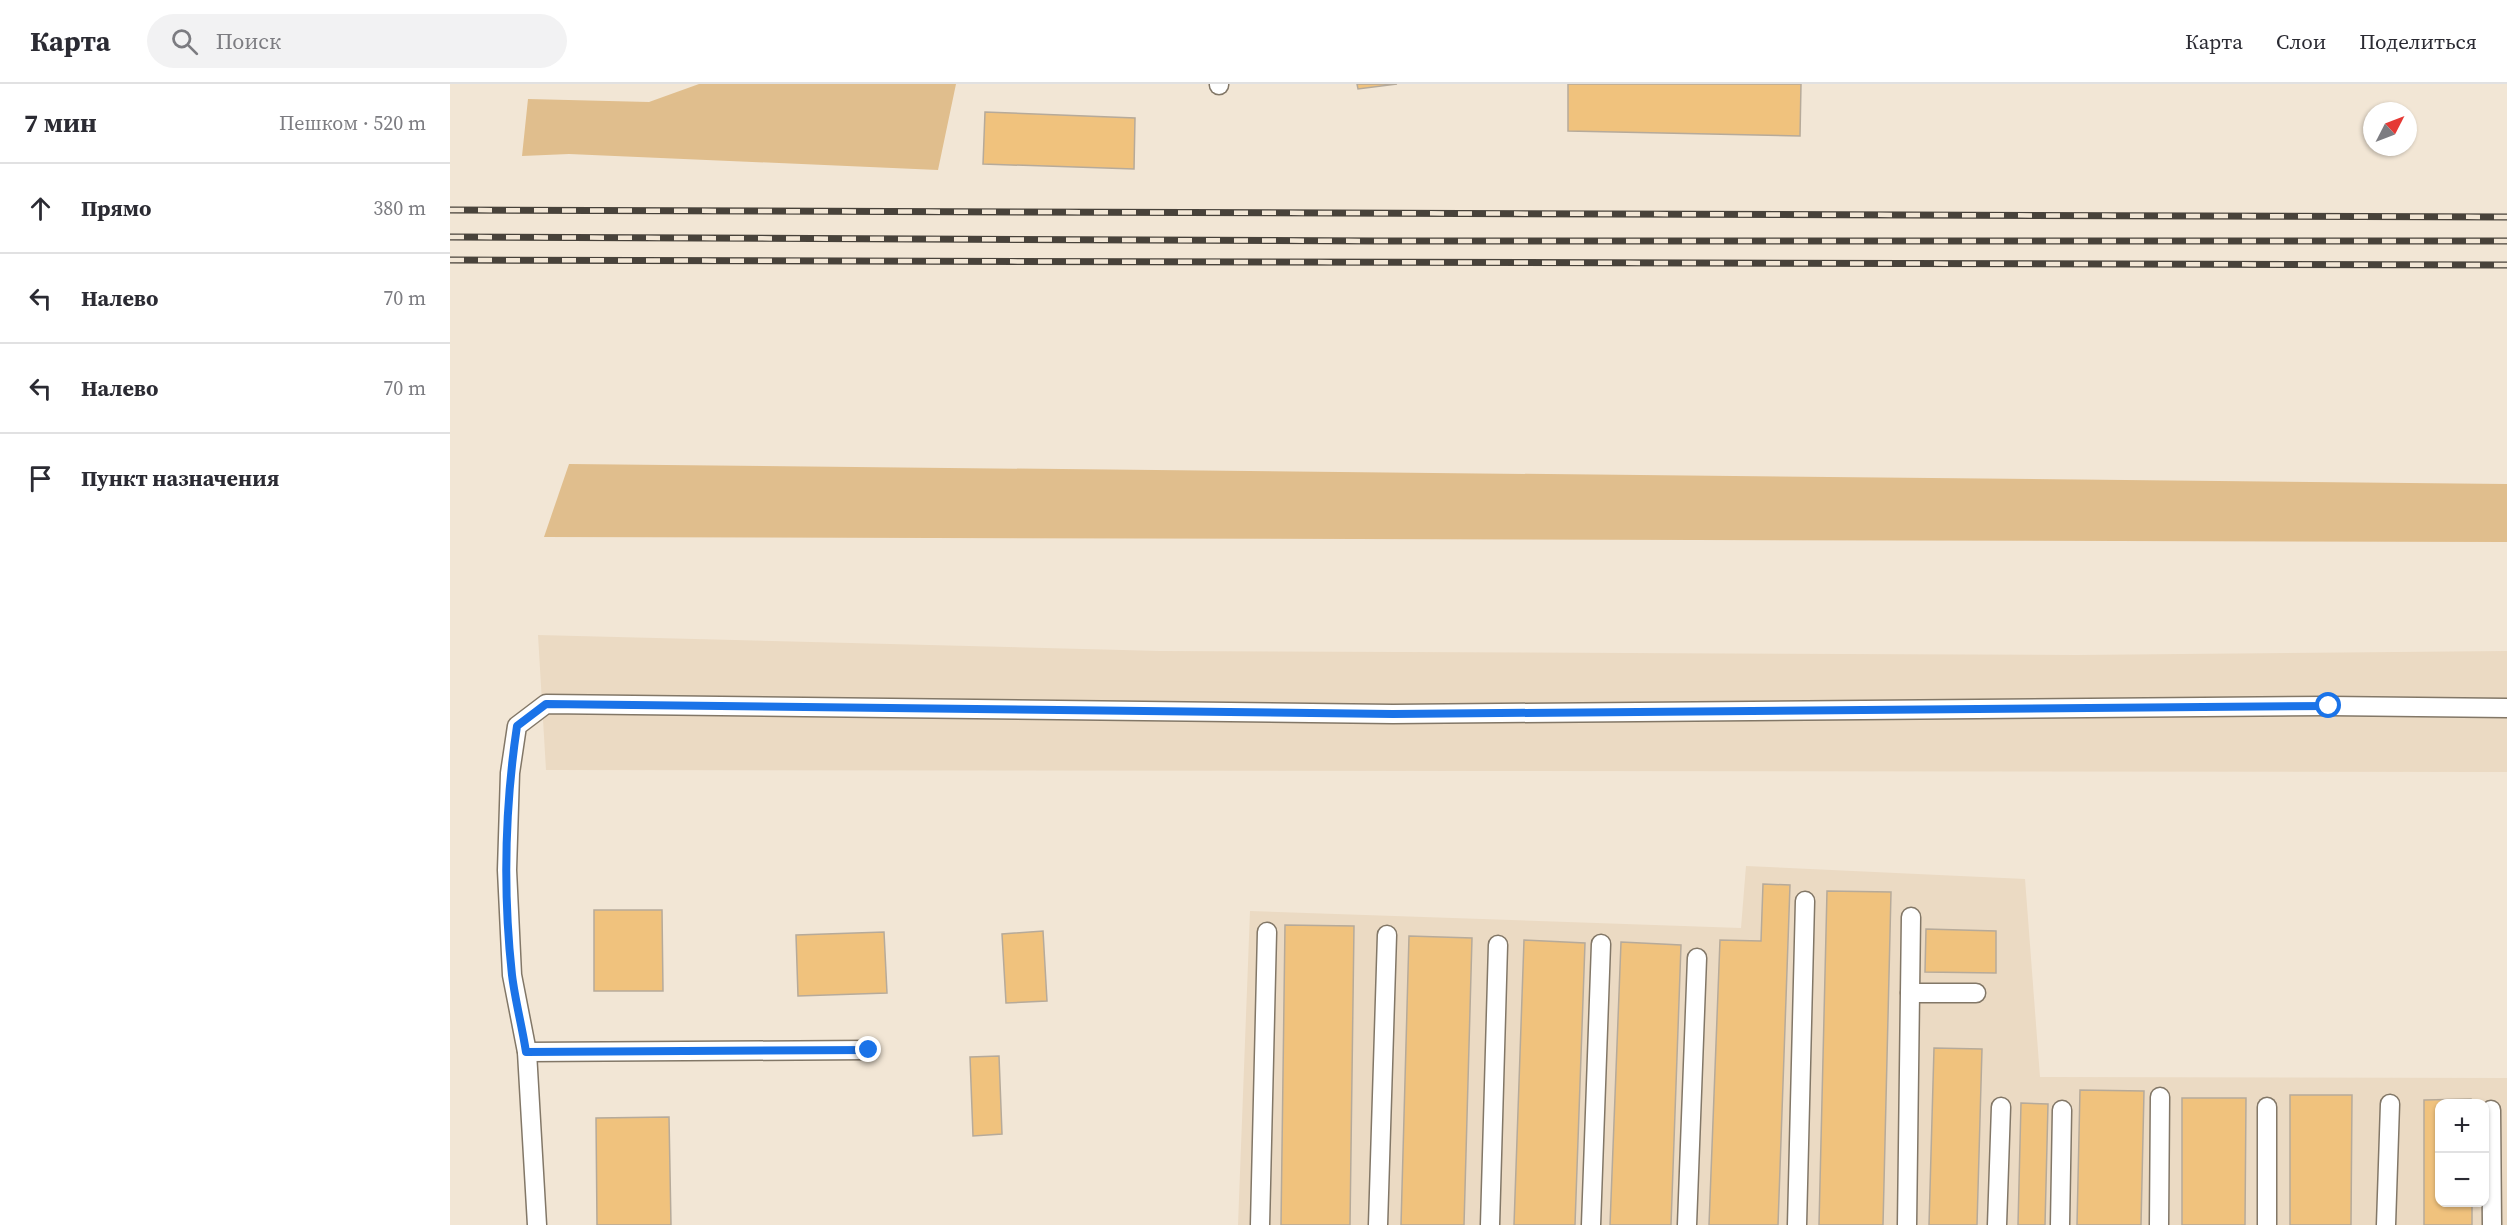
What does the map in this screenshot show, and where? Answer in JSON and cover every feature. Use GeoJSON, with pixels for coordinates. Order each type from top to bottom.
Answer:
{"type":"FeatureCollection","features":[{"type":"Feature","properties":{"kind":"lane"},"geometry":{"type":"LineString","coordinates":[[537,1225],[526,1052],[512,975],[507,870],[510,773],[517,726],[546,704],[1393,714],[2329,706],[2507,708]]}},
{"type":"Feature","properties":{"kind":"lane"},"geometry":{"type":"LineString","coordinates":[[1797,1225],[1805,901]]}},
{"type":"Feature","properties":{"kind":"lane"},"geometry":{"type":"LineString","coordinates":[[1906,1225],[1911,917]]}},
{"type":"Feature","properties":{"kind":"lane"},"geometry":{"type":"LineString","coordinates":[[1260,1225],[1267,932]]}},
{"type":"Feature","properties":{"kind":"lane"},"geometry":{"type":"LineString","coordinates":[[1378,1225],[1387,934]]}},
{"type":"Feature","properties":{"kind":"lane"},"geometry":{"type":"LineString","coordinates":[[1591,1225],[1602,944]]}},
{"type":"Feature","properties":{"kind":"lane"},"geometry":{"type":"LineString","coordinates":[[1490,1225],[1498,945]]}},
{"type":"Feature","properties":{"kind":"lane"},"geometry":{"type":"LineString","coordinates":[[1687,1225],[1697,958]]}},
{"type":"Feature","properties":{"kind":"lane"},"geometry":{"type":"LineString","coordinates":[[1910,993],[1976,993]]}},
{"type":"Feature","properties":{"kind":"lane"},"geometry":{"type":"LineString","coordinates":[[526,1052],[869,1050]]}},
{"type":"Feature","properties":{"kind":"lane"},"geometry":{"type":"LineString","coordinates":[[2159,1225],[2160,1097]]}},
{"type":"Feature","properties":{"kind":"lane"},"geometry":{"type":"LineString","coordinates":[[2386,1225],[2390,1104]]}},
{"type":"Feature","properties":{"kind":"lane"},"geometry":{"type":"LineString","coordinates":[[1997,1225],[2001,1107]]}},
{"type":"Feature","properties":{"kind":"lane"},"geometry":{"type":"LineString","coordinates":[[2267,1107],[2267,1225]]}},
{"type":"Feature","properties":{"kind":"lane"},"geometry":{"type":"LineString","coordinates":[[2060,1225],[2062,1110]]}},
{"type":"Feature","properties":{"kind":"lane"},"geometry":{"type":"LineString","coordinates":[[2491,1110],[2492,1225]]}},
{"type":"Feature","properties":{"kind":"shaded area"},"geometry":{"type":"Polygon","coordinates":[[[699,84],[956,84],[938,170],[569,154],[522,156],[528,99],[649,102],[699,84]]]}},
{"type":"Feature","properties":{"kind":"shaded area"},"geometry":{"type":"Polygon","coordinates":[[[569,464],[2507,484],[2507,542],[544,537],[569,464]]]}},
{"type":"Feature","properties":{"kind":"shaded area"},"geometry":{"type":"Polygon","coordinates":[[[538,635],[1160,651],[2077,655],[2507,651],[2507,772],[546,770],[538,635]]]}},
{"type":"Feature","properties":{"kind":"shaded area"},"geometry":{"type":"Polygon","coordinates":[[[1746,866],[2025,879],[2040,1077],[2507,1078],[2507,1225],[1238,1225],[1250,911],[1741,928],[1746,866]]]}},
{"type":"Feature","properties":{"kind":"building"},"geometry":{"type":"Polygon","coordinates":[[[1357,84],[1397,84],[1358,89],[1357,84]]]}},
{"type":"Feature","properties":{"kind":"building"},"geometry":{"type":"Polygon","coordinates":[[[1568,84],[1801,84],[1800,136],[1568,131],[1568,84]]]}},
{"type":"Feature","properties":{"kind":"building"},"geometry":{"type":"Polygon","coordinates":[[[985,112],[1135,118],[1134,169],[983,164],[985,112]]]}},
{"type":"Feature","properties":{"kind":"building"},"geometry":{"type":"Polygon","coordinates":[[[1763,884],[1790,885],[1778,1225],[1709,1225],[1720,940],[1761,941],[1763,884]]]}},
{"type":"Feature","properties":{"kind":"building"},"geometry":{"type":"Polygon","coordinates":[[[1827,891],[1891,892],[1883,1225],[1819,1225],[1827,891]]]}},
{"type":"Feature","properties":{"kind":"building"},"geometry":{"type":"Polygon","coordinates":[[[594,910],[662,910],[663,991],[594,991],[594,910]]]}},
{"type":"Feature","properties":{"kind":"building"},"geometry":{"type":"Polygon","coordinates":[[[1285,925],[1354,926],[1350,1225],[1281,1225],[1285,925]]]}},
{"type":"Feature","properties":{"kind":"building"},"geometry":{"type":"Polygon","coordinates":[[[1926,929],[1996,931],[1996,973],[1925,972],[1926,929]]]}},
{"type":"Feature","properties":{"kind":"building"},"geometry":{"type":"Polygon","coordinates":[[[1043,931],[1047,1001],[1006,1003],[1002,934],[1043,931]]]}},
{"type":"Feature","properties":{"kind":"building"},"geometry":{"type":"Polygon","coordinates":[[[884,932],[887,993],[798,996],[796,935],[884,932]]]}},
{"type":"Feature","properties":{"kind":"building"},"geometry":{"type":"Polygon","coordinates":[[[1409,936],[1472,938],[1464,1225],[1401,1225],[1409,936]]]}},
{"type":"Feature","properties":{"kind":"building"},"geometry":{"type":"Polygon","coordinates":[[[1524,940],[1585,943],[1575,1225],[1514,1225],[1524,940]]]}},
{"type":"Feature","properties":{"kind":"building"},"geometry":{"type":"Polygon","coordinates":[[[1621,942],[1681,945],[1671,1225],[1610,1225],[1621,942]]]}},
{"type":"Feature","properties":{"kind":"building"},"geometry":{"type":"Polygon","coordinates":[[[1934,1048],[1982,1049],[1977,1225],[1929,1225],[1934,1048]]]}},
{"type":"Feature","properties":{"kind":"building"},"geometry":{"type":"Polygon","coordinates":[[[999,1056],[1002,1134],[973,1136],[970,1057],[999,1056]]]}},
{"type":"Feature","properties":{"kind":"building"},"geometry":{"type":"Polygon","coordinates":[[[2080,1090],[2144,1091],[2141,1225],[2077,1225],[2080,1090]]]}},
{"type":"Feature","properties":{"kind":"building"},"geometry":{"type":"Polygon","coordinates":[[[2290,1095],[2352,1095],[2351,1225],[2290,1225],[2290,1095]]]}},
{"type":"Feature","properties":{"kind":"building"},"geometry":{"type":"Polygon","coordinates":[[[2182,1098],[2246,1098],[2245,1225],[2182,1225],[2182,1098]]]}},
{"type":"Feature","properties":{"kind":"building"},"geometry":{"type":"Polygon","coordinates":[[[2424,1100],[2435,1100],[2435,1207],[2472,1207],[2472,1225],[2424,1225],[2424,1100]]]}},
{"type":"Feature","properties":{"kind":"building"},"geometry":{"type":"Polygon","coordinates":[[[2021,1103],[2048,1104],[2045,1225],[2018,1225],[2021,1103]]]}},
{"type":"Feature","properties":{"kind":"building"},"geometry":{"type":"Polygon","coordinates":[[[669,1117],[671,1225],[597,1225],[596,1118],[669,1117]]]}},
{"type":"Feature","properties":{"kind":"railway"},"geometry":{"type":"LineString","coordinates":[[450,210],[2507,217]]}},
{"type":"Feature","properties":{"kind":"railway"},"geometry":{"type":"LineString","coordinates":[[450,237],[1377,241],[2507,241]]}},
{"type":"Feature","properties":{"kind":"railway"},"geometry":{"type":"LineString","coordinates":[[450,260],[2507,265]]}},
{"type":"Feature","properties":{"kind":"route"},"geometry":{"type":"LineString","coordinates":[[869,1050],[526,1052],[512,975],[507,870],[510,773],[517,726],[546,704],[1393,714],[2329,706]]}}]}
